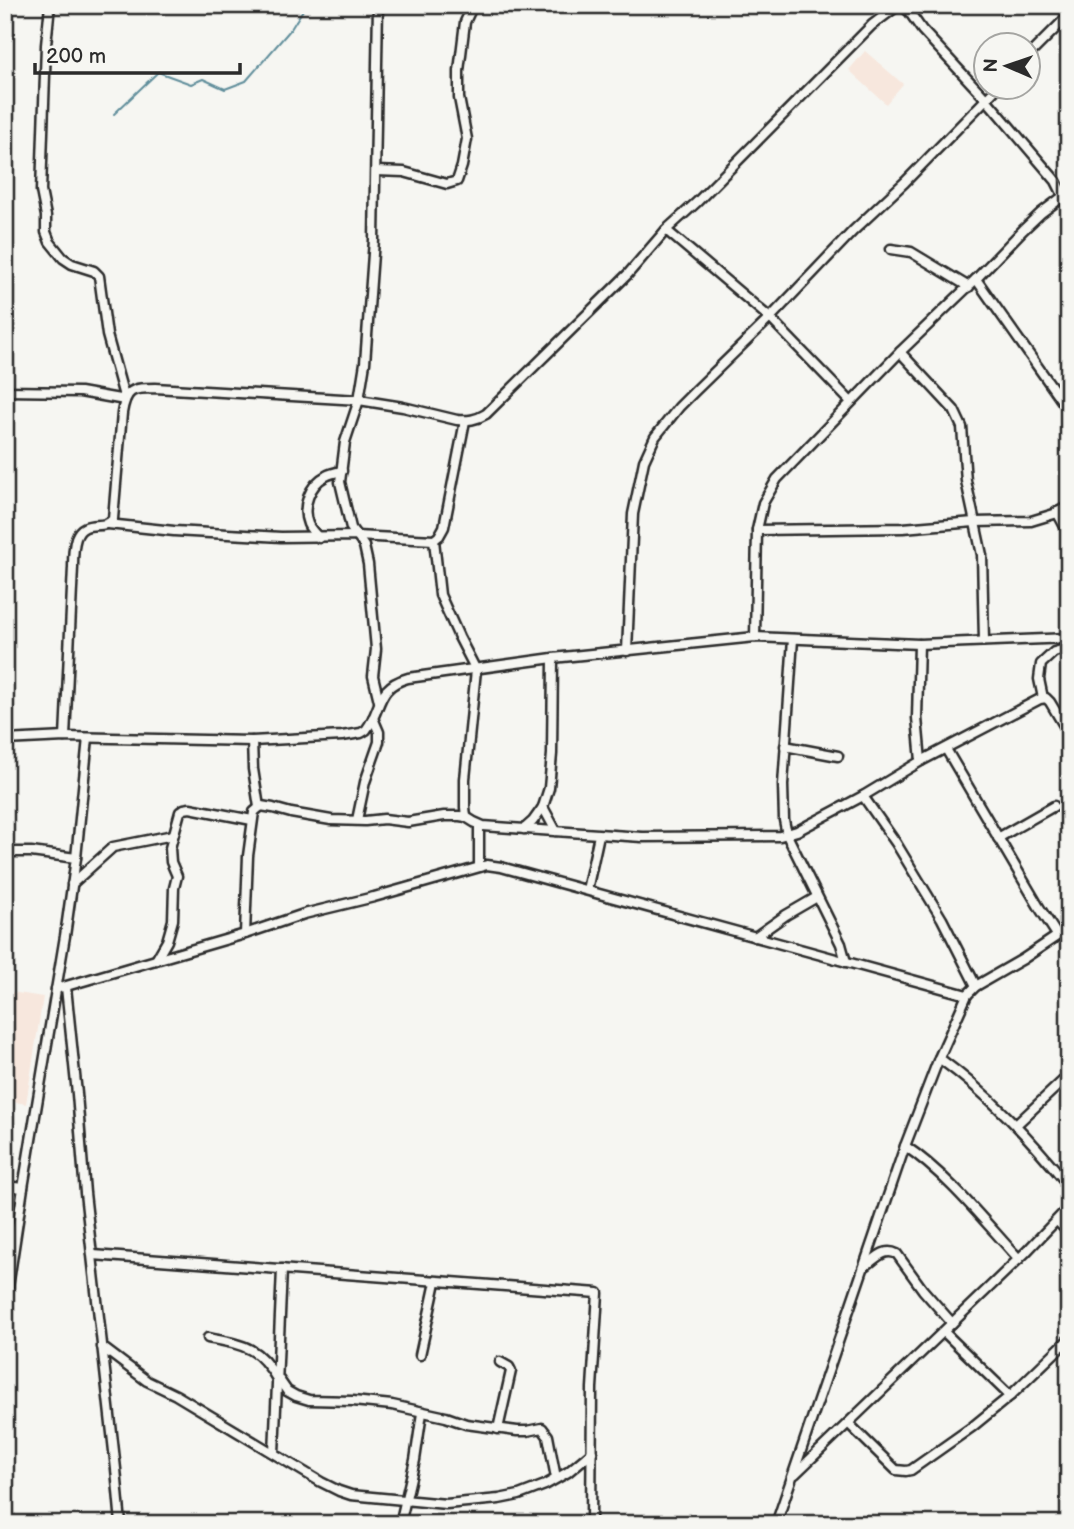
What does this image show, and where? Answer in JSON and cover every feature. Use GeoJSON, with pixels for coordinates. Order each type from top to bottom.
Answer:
{"type":"FeatureCollection","features":[{"type":"Feature","properties":{"kind":"street"},"geometry":{"type":"LineString","coordinates":[[50,5],[41,191],[46,232],[50,242],[63,258],[94,271],[99,276],[107,335],[125,400]]}},
{"type":"Feature","properties":{"kind":"street"},"geometry":{"type":"LineString","coordinates":[[378,5],[374,240],[366,352],[359,400],[345,442],[341,487],[351,528],[364,546],[368,564],[376,649],[373,676],[379,701]]}},
{"type":"Feature","properties":{"kind":"street"},"geometry":{"type":"LineString","coordinates":[[376,171],[409,173],[447,184],[457,181],[467,139],[459,98],[459,71],[465,22],[473,5]]}},
{"type":"Feature","properties":{"kind":"street"},"geometry":{"type":"LineString","coordinates":[[108,524],[114,514],[122,413],[125,400],[131,391],[142,388],[304,395],[394,405],[465,421],[480,418],[628,274],[666,230],[872,25],[894,6],[908,10],[924,5]]}},
{"type":"Feature","properties":{"kind":"street"},"geometry":{"type":"LineString","coordinates":[[1042,41],[1069,13],[1063,5]]}},
{"type":"Feature","properties":{"kind":"street"},"geometry":{"type":"LineString","coordinates":[[908,10],[922,30],[972,84]]}},
{"type":"Feature","properties":{"kind":"street"},"geometry":{"type":"LineString","coordinates":[[627,651],[633,514],[640,476],[655,438],[679,407],[983,102]]}},
{"type":"Feature","properties":{"kind":"street"},"geometry":{"type":"LineString","coordinates":[[989,102],[1066,194],[1069,207]]}},
{"type":"Feature","properties":{"kind":"street"},"geometry":{"type":"LineString","coordinates":[[755,637],[757,530],[764,503],[778,479],[900,352],[1023,230],[1066,194]]}},
{"type":"Feature","properties":{"kind":"street"},"geometry":{"type":"LineString","coordinates":[[666,230],[770,318],[851,402]]}},
{"type":"Feature","properties":{"kind":"street"},"geometry":{"type":"LineString","coordinates":[[891,249],[911,252],[969,286]]}},
{"type":"Feature","properties":{"kind":"street"},"geometry":{"type":"LineString","coordinates":[[976,279],[1069,411]]}},
{"type":"Feature","properties":{"kind":"street"},"geometry":{"type":"LineString","coordinates":[[900,352],[942,395],[958,417],[963,432],[966,481],[982,555],[984,641]]}},
{"type":"Feature","properties":{"kind":"street"},"geometry":{"type":"LineString","coordinates":[[5,391],[80,391],[125,400]]}},
{"type":"Feature","properties":{"kind":"street"},"geometry":{"type":"LineString","coordinates":[[65,737],[75,539],[85,527],[108,524],[281,537],[356,536],[433,540],[444,527],[465,421]]}},
{"type":"Feature","properties":{"kind":"street"},"geometry":{"type":"LineString","coordinates":[[318,538],[308,523],[307,499],[321,479],[342,471]]}},
{"type":"Feature","properties":{"kind":"street"},"geometry":{"type":"LineString","coordinates":[[757,530],[903,528],[974,522],[1031,521],[1069,506]]}},
{"type":"Feature","properties":{"kind":"street"},"geometry":{"type":"LineString","coordinates":[[1057,512],[1069,534]]}},
{"type":"Feature","properties":{"kind":"street"},"geometry":{"type":"LineString","coordinates":[[433,540],[440,595],[476,670],[465,779],[466,817]]}},
{"type":"Feature","properties":{"kind":"street"},"geometry":{"type":"LineString","coordinates":[[5,740],[65,737],[252,741],[356,734],[366,730],[386,689],[400,680],[553,658],[755,637],[919,644],[1069,638]]}},
{"type":"Feature","properties":{"kind":"street"},"geometry":{"type":"LineString","coordinates":[[793,639],[785,746],[784,820],[787,835],[841,944],[846,962]]}},
{"type":"Feature","properties":{"kind":"street"},"geometry":{"type":"LineString","coordinates":[[919,644],[917,718],[921,761]]}},
{"type":"Feature","properties":{"kind":"street"},"geometry":{"type":"LineString","coordinates":[[1069,648],[1054,652],[1041,664],[1039,679],[1043,698],[1050,702],[1069,734]]}},
{"type":"Feature","properties":{"kind":"street"},"geometry":{"type":"LineString","coordinates":[[524,829],[544,807],[549,788],[553,658]]}},
{"type":"Feature","properties":{"kind":"street"},"geometry":{"type":"LineString","coordinates":[[245,934],[248,856],[252,820],[259,807],[268,806],[319,818],[368,821],[386,819],[408,822],[444,816],[466,817],[479,825],[599,835],[738,838],[787,835],[1043,698]]}},
{"type":"Feature","properties":{"kind":"street"},"geometry":{"type":"LineString","coordinates":[[357,820],[365,782],[379,742],[379,732],[373,718]]}},
{"type":"Feature","properties":{"kind":"street"},"geometry":{"type":"LineString","coordinates":[[5,1307],[23,1188],[61,988],[88,738]]}},
{"type":"Feature","properties":{"kind":"street"},"geometry":{"type":"LineString","coordinates":[[252,741],[259,807]]}},
{"type":"Feature","properties":{"kind":"street"},"geometry":{"type":"LineString","coordinates":[[785,746],[838,756]]}},
{"type":"Feature","properties":{"kind":"street"},"geometry":{"type":"LineString","coordinates":[[946,749],[1058,935]]}},
{"type":"Feature","properties":{"kind":"street"},"geometry":{"type":"LineString","coordinates":[[863,796],[896,843],[942,919],[976,986]]}},
{"type":"Feature","properties":{"kind":"street"},"geometry":{"type":"LineString","coordinates":[[999,838],[1054,806]]}},
{"type":"Feature","properties":{"kind":"street"},"geometry":{"type":"LineString","coordinates":[[544,807],[556,831]]}},
{"type":"Feature","properties":{"kind":"street"},"geometry":{"type":"LineString","coordinates":[[156,960],[167,941],[173,920],[177,877],[170,858],[170,845],[180,813],[185,808],[252,820]]}},
{"type":"Feature","properties":{"kind":"street"},"geometry":{"type":"LineString","coordinates":[[479,825],[479,866]]}},
{"type":"Feature","properties":{"kind":"street"},"geometry":{"type":"LineString","coordinates":[[72,884],[113,847],[173,835]]}},
{"type":"Feature","properties":{"kind":"street"},"geometry":{"type":"LineString","coordinates":[[587,890],[599,835]]}},
{"type":"Feature","properties":{"kind":"street"},"geometry":{"type":"LineString","coordinates":[[5,852],[32,852],[76,858]]}},
{"type":"Feature","properties":{"kind":"street"},"geometry":{"type":"LineString","coordinates":[[61,988],[304,914],[487,865],[967,995]]}},
{"type":"Feature","properties":{"kind":"street"},"geometry":{"type":"LineString","coordinates":[[755,937],[817,897]]}},
{"type":"Feature","properties":{"kind":"street"},"geometry":{"type":"LineString","coordinates":[[776,1524],[905,1146],[967,995],[976,986],[1069,928]]}},
{"type":"Feature","properties":{"kind":"street"},"geometry":{"type":"LineString","coordinates":[[61,988],[77,1094],[85,1193],[121,1524]]}},
{"type":"Feature","properties":{"kind":"street"},"geometry":{"type":"LineString","coordinates":[[939,1058],[1017,1124],[1069,1186]]}},
{"type":"Feature","properties":{"kind":"street"},"geometry":{"type":"LineString","coordinates":[[1017,1124],[1069,1075]]}},
{"type":"Feature","properties":{"kind":"street"},"geometry":{"type":"LineString","coordinates":[[905,1146],[943,1177],[1018,1259]]}},
{"type":"Feature","properties":{"kind":"street"},"geometry":{"type":"LineString","coordinates":[[5,1186],[23,1188]]}},
{"type":"Feature","properties":{"kind":"street"},"geometry":{"type":"LineString","coordinates":[[793,1476],[1057,1222],[1069,1207]]}},
{"type":"Feature","properties":{"kind":"street"},"geometry":{"type":"LineString","coordinates":[[1057,1222],[1069,1233]]}},
{"type":"Feature","properties":{"kind":"street"},"geometry":{"type":"LineString","coordinates":[[863,1267],[886,1252],[897,1254],[923,1290],[952,1323]]}},
{"type":"Feature","properties":{"kind":"street"},"geometry":{"type":"LineString","coordinates":[[93,1255],[598,1293],[592,1388],[591,1524]]}},
{"type":"Feature","properties":{"kind":"street"},"geometry":{"type":"LineString","coordinates":[[274,1453],[282,1269]]}},
{"type":"Feature","properties":{"kind":"street"},"geometry":{"type":"LineString","coordinates":[[420,1355],[436,1282]]}},
{"type":"Feature","properties":{"kind":"street"},"geometry":{"type":"LineString","coordinates":[[944,1332],[1010,1396]]}},
{"type":"Feature","properties":{"kind":"street"},"geometry":{"type":"LineString","coordinates":[[208,1338],[254,1350],[266,1361],[288,1391],[309,1400],[392,1405],[466,1424],[521,1432],[543,1429],[548,1436],[556,1478]]}},
{"type":"Feature","properties":{"kind":"street"},"geometry":{"type":"LineString","coordinates":[[848,1423],[896,1470],[908,1471],[972,1427],[1010,1396],[1069,1339]]}},
{"type":"Feature","properties":{"kind":"street"},"geometry":{"type":"LineString","coordinates":[[102,1347],[147,1381],[176,1395],[345,1494],[446,1504],[499,1499],[534,1490],[568,1472],[592,1452]]}},
{"type":"Feature","properties":{"kind":"street"},"geometry":{"type":"LineString","coordinates":[[498,1429],[511,1374],[509,1367],[500,1363]]}},
{"type":"Feature","properties":{"kind":"street"},"geometry":{"type":"LineString","coordinates":[[400,1524],[407,1500],[422,1413]]}},
{"type":"Feature","properties":{"kind":"street"},"geometry":{"type":"LineString","coordinates":[[1066,1524],[1069,1514]]}},
{"type":"Feature","properties":{"kind":"shaded area"},"geometry":{"type":"Polygon","coordinates":[[[865,51],[903,84],[886,104],[849,70],[865,51]]]}},
{"type":"Feature","properties":{"kind":"shaded area"},"geometry":{"type":"Polygon","coordinates":[[[5,991],[43,997],[26,1104],[5,1100],[5,991]]]}},
{"type":"Feature","properties":{"kind":"waterway"},"geometry":{"type":"LineString","coordinates":[[114,114],[158,72],[191,84],[203,79],[225,89],[246,81],[291,29],[306,5]]}}]}
